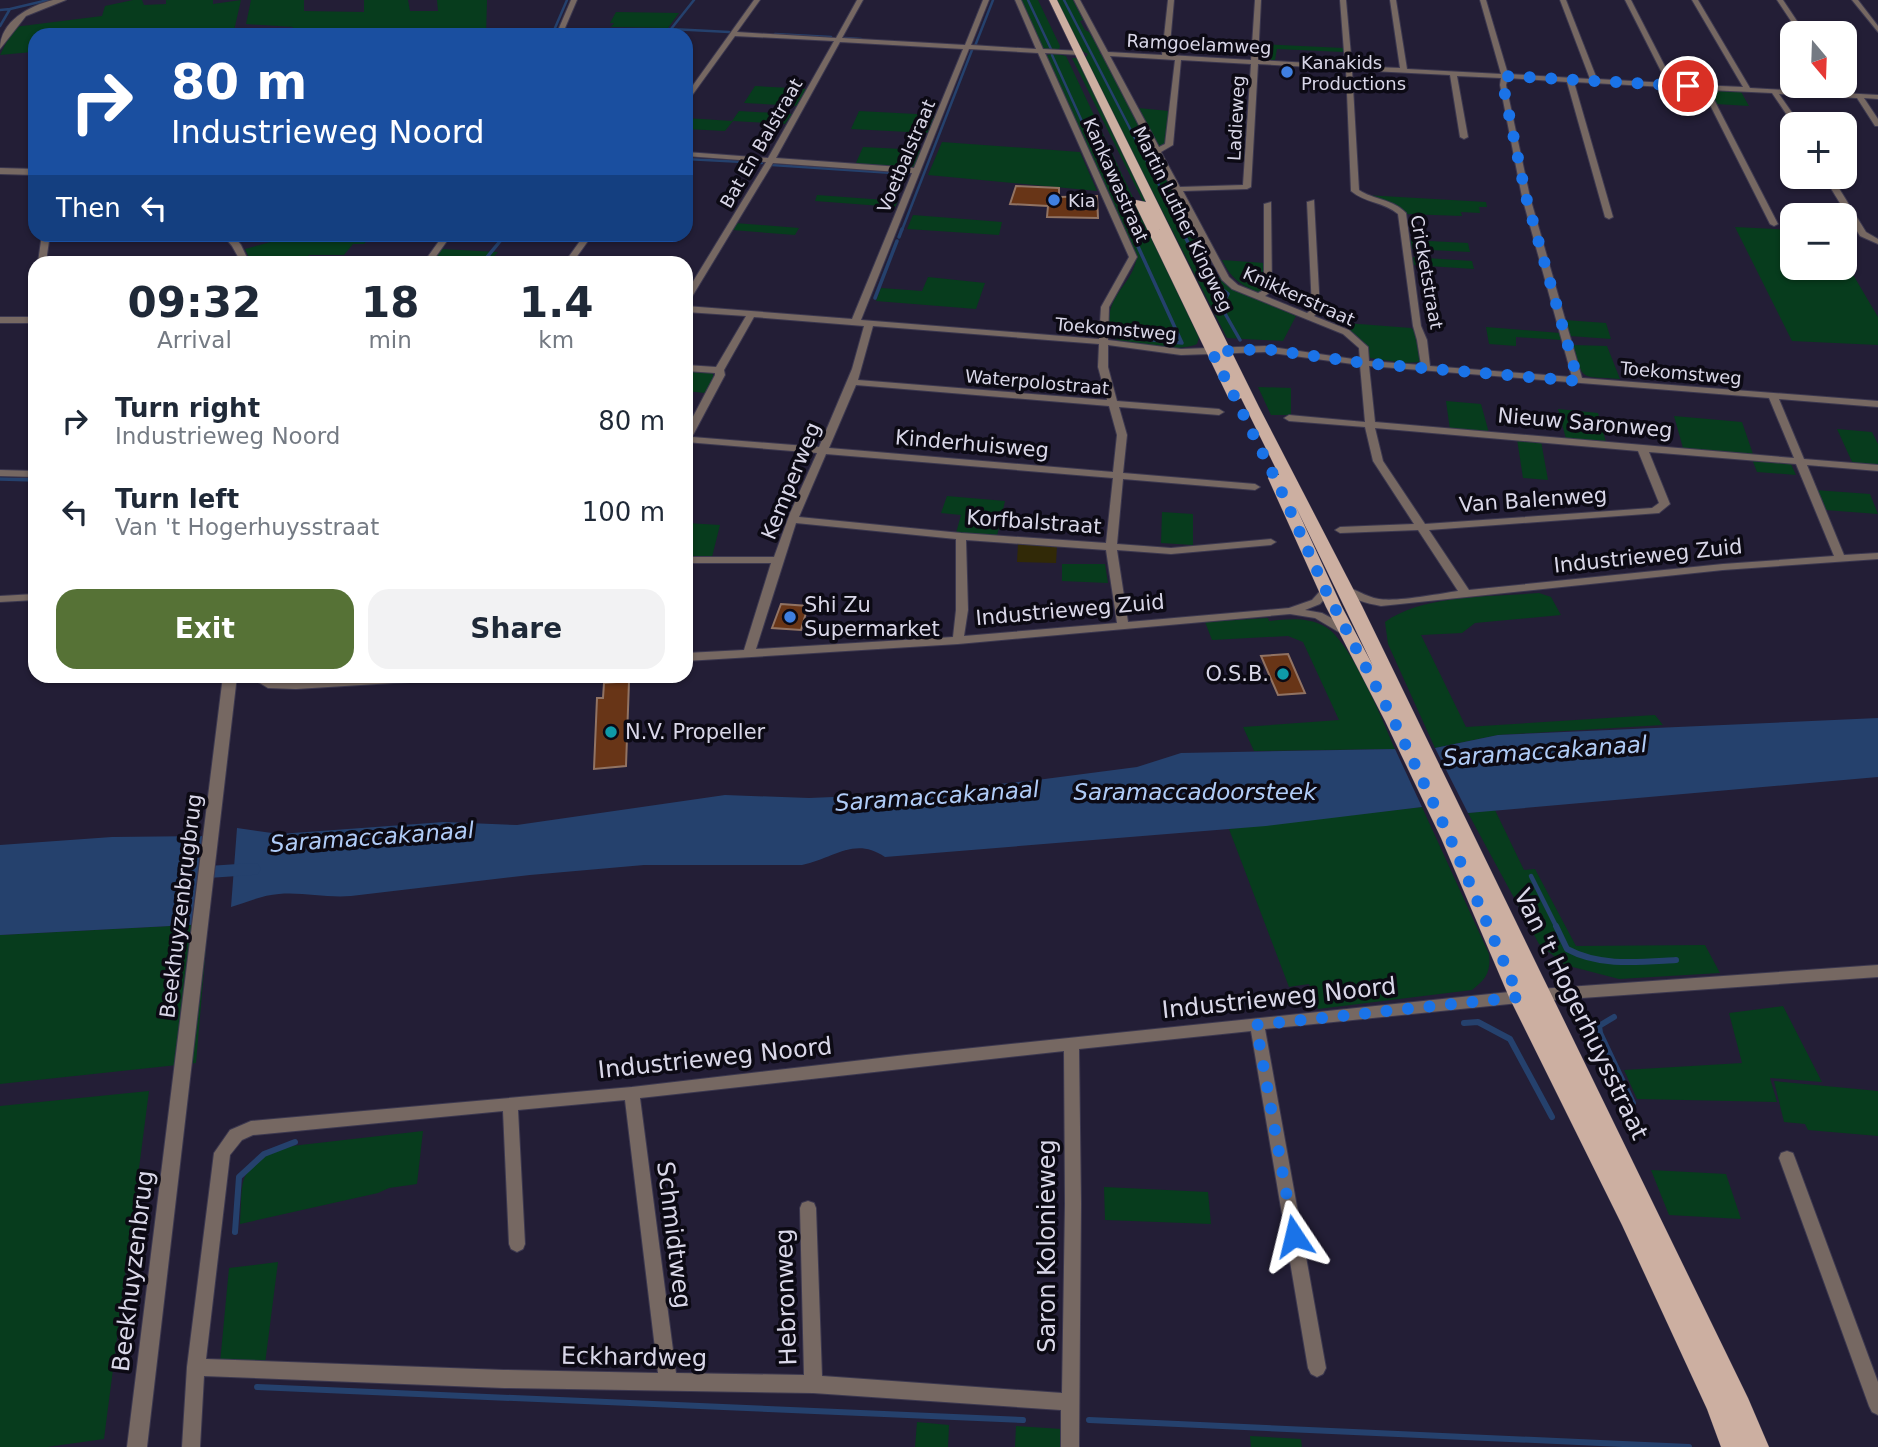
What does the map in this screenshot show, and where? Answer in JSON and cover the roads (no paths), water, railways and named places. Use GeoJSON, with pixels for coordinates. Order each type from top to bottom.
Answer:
{"type":"FeatureCollection","features":[{"type":"Feature","properties":{"kind":"main road","name":"Martin Luther Kingweg"},"geometry":{"type":"LineString","coordinates":[[1042,0],[1074,53]]}},
{"type":"Feature","properties":{"kind":"main road","name":"Martin Luther Kingweg"},"geometry":{"type":"LineString","coordinates":[[1053,0],[1074,53],[1219,351],[1334,607]]}},
{"type":"Feature","properties":{"kind":"main road","name":"Martin Luther Kingweg"},"geometry":{"type":"LineString","coordinates":[[1219,351],[1252,407],[1354,606]]}},
{"type":"Feature","properties":{"kind":"main road","name":"Van 't Hogerhuysstraat"},"geometry":{"type":"LineString","coordinates":[[1354,606],[1364,625],[1400,720],[1457,837],[1719,1405],[1734,1447]]}},
{"type":"Feature","properties":{"kind":"main road","name":"Van 't Hogerhuysstraat"},"geometry":{"type":"LineString","coordinates":[[1334,607],[1400,720]]}},
{"type":"Feature","properties":{"kind":"main road","name":"Van 't Hogerhuysstraat"},"geometry":{"type":"LineString","coordinates":[[1529,996],[1617,1151],[1756,1447]]}},
{"type":"Feature","properties":{"kind":"street"},"geometry":{"type":"LineString","coordinates":[[0,47],[23,12],[62,0]]}},
{"type":"Feature","properties":{"kind":"street"},"geometry":{"type":"LineString","coordinates":[[562,28],[574,0]]}},
{"type":"Feature","properties":{"kind":"street"},"geometry":{"type":"LineString","coordinates":[[693,90],[757,0]]}},
{"type":"Feature","properties":{"kind":"street","name":"Bat En Balstraat"},"geometry":{"type":"LineString","coordinates":[[693,288],[771,160],[860,0]]}},
{"type":"Feature","properties":{"kind":"street","name":"Voetbalstraat"},"geometry":{"type":"LineString","coordinates":[[855,323],[986,0]]}},
{"type":"Feature","properties":{"kind":"street","name":"Kankawastraat"},"geometry":{"type":"LineString","coordinates":[[1018,0],[1133,257],[1105,307],[1103,367],[1111,404],[1122,436],[1111,547],[1123,624]]}},
{"type":"Feature","properties":{"kind":"street","name":"Knikkerstraat"},"geometry":{"type":"LineString","coordinates":[[1077,0],[1218,270],[1235,287],[1346,332],[1363,347],[1363,363]]}},
{"type":"Feature","properties":{"kind":"street"},"geometry":{"type":"LineString","coordinates":[[1165,58],[1171,0]]}},
{"type":"Feature","properties":{"kind":"street"},"geometry":{"type":"LineString","coordinates":[[1255,63],[1258,0]]}},
{"type":"Feature","properties":{"kind":"street"},"geometry":{"type":"LineString","coordinates":[[1343,0],[1349,68]]}},
{"type":"Feature","properties":{"kind":"street"},"geometry":{"type":"LineString","coordinates":[[1393,0],[1404,71]]}},
{"type":"Feature","properties":{"kind":"street"},"geometry":{"type":"LineString","coordinates":[[1483,0],[1505,76],[1503,85],[1526,197],[1578,381]]}},
{"type":"Feature","properties":{"kind":"street"},"geometry":{"type":"LineString","coordinates":[[1563,0],[1594,81]]}},
{"type":"Feature","properties":{"kind":"street"},"geometry":{"type":"LineString","coordinates":[[1628,0],[1671,85]]}},
{"type":"Feature","properties":{"kind":"street"},"geometry":{"type":"LineString","coordinates":[[1695,0],[1747,89]]}},
{"type":"Feature","properties":{"kind":"street"},"geometry":{"type":"LineString","coordinates":[[1780,0],[1794,21]]}},
{"type":"Feature","properties":{"kind":"street"},"geometry":{"type":"LineString","coordinates":[[1855,0],[1878,30]]}},
{"type":"Feature","properties":{"kind":"street"},"geometry":{"type":"LineString","coordinates":[[733,34],[1074,53]]}},
{"type":"Feature","properties":{"kind":"street","name":"Ramgoelamweg"},"geometry":{"type":"LineString","coordinates":[[1106,54],[1780,91]]}},
{"type":"Feature","properties":{"kind":"street"},"geometry":{"type":"LineString","coordinates":[[1157,151],[1169,145],[1178,59]]}},
{"type":"Feature","properties":{"kind":"street","name":"Ladieweg"},"geometry":{"type":"LineString","coordinates":[[1176,189],[1247,188],[1255,63]]}},
{"type":"Feature","properties":{"kind":"street","name":"Cricketstraat"},"geometry":{"type":"LineString","coordinates":[[1349,68],[1355,191],[1397,208],[1403,216],[1417,326],[1426,368]]}},
{"type":"Feature","properties":{"kind":"street"},"geometry":{"type":"LineString","coordinates":[[1453,74],[1464,137]]}},
{"type":"Feature","properties":{"kind":"street"},"geometry":{"type":"LineString","coordinates":[[1570,80],[1609,217]]}},
{"type":"Feature","properties":{"kind":"street"},"geometry":{"type":"LineString","coordinates":[[1704,87],[1774,224]]}},
{"type":"Feature","properties":{"kind":"street"},"geometry":{"type":"LineString","coordinates":[[1774,91],[1789,112]]}},
{"type":"Feature","properties":{"kind":"street"},"geometry":{"type":"LineString","coordinates":[[1858,96],[1878,124]]}},
{"type":"Feature","properties":{"kind":"street","name":"Ramgoelamweg"},"geometry":{"type":"LineString","coordinates":[[1858,96],[1878,97]]}},
{"type":"Feature","properties":{"kind":"street"},"geometry":{"type":"LineString","coordinates":[[693,154],[917,171]]}},
{"type":"Feature","properties":{"kind":"street"},"geometry":{"type":"LineString","coordinates":[[0,171],[28,172]]}},
{"type":"Feature","properties":{"kind":"street"},"geometry":{"type":"LineString","coordinates":[[1835,189],[1863,234],[1877,241]]}},
{"type":"Feature","properties":{"kind":"street"},"geometry":{"type":"LineString","coordinates":[[1308,316],[1316,310],[1311,202]]}},
{"type":"Feature","properties":{"kind":"street"},"geometry":{"type":"LineString","coordinates":[[1259,296],[1268,291],[1268,204]]}},
{"type":"Feature","properties":{"kind":"street","name":"Toekomstweg"},"geometry":{"type":"LineString","coordinates":[[693,310],[1105,342],[1181,352],[1274,350],[1363,363],[1878,404]]}},
{"type":"Feature","properties":{"kind":"street"},"geometry":{"type":"LineString","coordinates":[[693,426],[720,375],[719,370],[751,315]]}},
{"type":"Feature","properties":{"kind":"street"},"geometry":{"type":"LineString","coordinates":[[0,320],[28,318]]}},
{"type":"Feature","properties":{"kind":"street","name":"Kemperweg"},"geometry":{"type":"LineString","coordinates":[[749,652],[802,496],[825,450],[863,353],[869,324]]}},
{"type":"Feature","properties":{"kind":"street"},"geometry":{"type":"LineString","coordinates":[[1363,363],[1370,426],[1378,461],[1424,527],[1466,595]]}},
{"type":"Feature","properties":{"kind":"street"},"geometry":{"type":"LineString","coordinates":[[693,368],[719,370]]}},
{"type":"Feature","properties":{"kind":"street","name":"Waterpolostraat"},"geometry":{"type":"LineString","coordinates":[[852,382],[1219,412]]}},
{"type":"Feature","properties":{"kind":"street"},"geometry":{"type":"LineString","coordinates":[[1773,396],[1840,558]]}},
{"type":"Feature","properties":{"kind":"street","name":"Nieuw Saronweg"},"geometry":{"type":"LineString","coordinates":[[1289,418],[1878,468]]}},
{"type":"Feature","properties":{"kind":"street","name":"Kinderhuisweg"},"geometry":{"type":"LineString","coordinates":[[693,440],[1255,487]]}},
{"type":"Feature","properties":{"kind":"street","name":"Van Balenweg"},"geometry":{"type":"LineString","coordinates":[[1340,530],[1424,527],[1661,509],[1665,505],[1642,447]]}},
{"type":"Feature","properties":{"kind":"street"},"geometry":{"type":"LineString","coordinates":[[0,473],[28,474]]}},
{"type":"Feature","properties":{"kind":"street","name":"Korfbalstraat"},"geometry":{"type":"LineString","coordinates":[[794,520],[961,536],[1171,551],[1271,542]]}},
{"type":"Feature","properties":{"kind":"street"},"geometry":{"type":"LineString","coordinates":[[958,640],[962,610],[961,536]]}},
{"type":"Feature","properties":{"kind":"street","name":"Industrieweg Zuid"},"geometry":{"type":"LineString","coordinates":[[1346,589],[1358,597],[1381,604],[1723,567],[1878,556]]}},
{"type":"Feature","properties":{"kind":"street"},"geometry":{"type":"LineString","coordinates":[[693,560],[779,560]]}},
{"type":"Feature","properties":{"kind":"street","name":"Industrieweg Zuid"},"geometry":{"type":"LineString","coordinates":[[1290,611],[1316,602],[1326,591]]}},
{"type":"Feature","properties":{"kind":"street"},"geometry":{"type":"LineString","coordinates":[[0,599],[28,597]]}},
{"type":"Feature","properties":{"kind":"street"},"geometry":{"type":"LineString","coordinates":[[1364,625],[1368,616],[1381,604]]}},
{"type":"Feature","properties":{"kind":"street","name":"Industrieweg Zuid"},"geometry":{"type":"LineString","coordinates":[[693,656],[958,640],[1290,611],[1318,615],[1346,631]]}},
{"type":"Feature","properties":{"kind":"street","name":"Beekhuyzenbrugbrug"},"geometry":{"type":"LineString","coordinates":[[178,1101],[229,683]]}},
{"type":"Feature","properties":{"kind":"street"},"geometry":{"type":"LineString","coordinates":[[266,683],[328,683]]}},
{"type":"Feature","properties":{"kind":"street","name":"Industrieweg Noord"},"geometry":{"type":"LineString","coordinates":[[191,1447],[196,1367],[222,1153],[236,1135],[251,1128],[632,1094],[906,1061],[1529,996],[1878,971]]}},
{"type":"Feature","properties":{"kind":"street"},"geometry":{"type":"LineString","coordinates":[[1256,1025],[1317,1368]]}},
{"type":"Feature","properties":{"kind":"street","name":"Saron Kolonieweg"},"geometry":{"type":"LineString","coordinates":[[1070,1447],[1073,1204],[1071,1045]]}},
{"type":"Feature","properties":{"kind":"street","name":"Schmidtweg"},"geometry":{"type":"LineString","coordinates":[[632,1094],[668,1382]]}},
{"type":"Feature","properties":{"kind":"street","name":"Beekhuyzenbrug"},"geometry":{"type":"LineString","coordinates":[[137,1447],[178,1101]]}},
{"type":"Feature","properties":{"kind":"street"},"geometry":{"type":"LineString","coordinates":[[510,1104],[517,1244]]}},
{"type":"Feature","properties":{"kind":"street"},"geometry":{"type":"LineString","coordinates":[[1787,1158],[1878,1406]]}},
{"type":"Feature","properties":{"kind":"street","name":"Hebronweg"},"geometry":{"type":"LineString","coordinates":[[808,1208],[813,1384]]}},
{"type":"Feature","properties":{"kind":"street","name":"Eckhardweg"},"geometry":{"type":"LineString","coordinates":[[196,1367],[504,1379],[813,1384],[1071,1402]]}},
{"type":"Feature","properties":{"kind":"water"},"geometry":{"type":"Polygon","coordinates":[[[1878,718],[1878,777],[1468,813],[1435,748],[1498,735],[1878,718]]]}},
{"type":"Feature","properties":{"kind":"water","name":"Saramaccadoorsteek"},"geometry":{"type":"Polygon","coordinates":[[[1395,749],[1422,807],[1266,826],[885,857],[874,851],[853,849],[802,865],[644,865],[351,896],[279,894],[231,907],[237,828],[279,834],[444,822],[517,825],[725,795],[809,798],[905,794],[1037,780],[1137,767],[1181,753],[1395,749]]]}},
{"type":"Feature","properties":{"kind":"water"},"geometry":{"type":"Polygon","coordinates":[[[204,836],[208,924],[0,935],[0,845],[112,837],[204,836]]]}},
{"type":"Feature","properties":{"kind":"waterway"},"geometry":{"type":"LineString","coordinates":[[10,9],[48,0]]}},
{"type":"Feature","properties":{"kind":"waterway"},"geometry":{"type":"LineString","coordinates":[[555,28],[567,0]]}},
{"type":"Feature","properties":{"kind":"waterway"},"geometry":{"type":"LineString","coordinates":[[672,28],[694,0]]}},
{"type":"Feature","properties":{"kind":"waterway"},"geometry":{"type":"LineString","coordinates":[[978,46],[975,46],[993,0]]}},
{"type":"Feature","properties":{"kind":"waterway"},"geometry":{"type":"LineString","coordinates":[[1028,0],[1051,49]]}},
{"type":"Feature","properties":{"kind":"waterway"},"geometry":{"type":"LineString","coordinates":[[1064,0],[1182,230]]}},
{"type":"Feature","properties":{"kind":"waterway"},"geometry":{"type":"LineString","coordinates":[[0,10],[10,9]]}},
{"type":"Feature","properties":{"kind":"waterway"},"geometry":{"type":"LineString","coordinates":[[0,26],[10,9]]}},
{"type":"Feature","properties":{"kind":"waterway"},"geometry":{"type":"LineString","coordinates":[[693,30],[729,32]]}},
{"type":"Feature","properties":{"kind":"waterway"},"geometry":{"type":"LineString","coordinates":[[775,34],[831,37]]}},
{"type":"Feature","properties":{"kind":"waterway"},"geometry":{"type":"LineString","coordinates":[[845,38],[861,39]]}},
{"type":"Feature","properties":{"kind":"waterway"},"geometry":{"type":"LineString","coordinates":[[902,230],[972,50]]}},
{"type":"Feature","properties":{"kind":"waterway"},"geometry":{"type":"LineString","coordinates":[[1052,55],[1131,230]]}},
{"type":"Feature","properties":{"kind":"waterway"},"geometry":{"type":"LineString","coordinates":[[693,159],[762,163]]}},
{"type":"Feature","properties":{"kind":"waterway"},"geometry":{"type":"LineString","coordinates":[[772,165],[908,174]]}},
{"type":"Feature","properties":{"kind":"waterway"},"geometry":{"type":"LineString","coordinates":[[899,237],[902,229]]}},
{"type":"Feature","properties":{"kind":"waterway"},"geometry":{"type":"LineString","coordinates":[[1125,337],[1182,343],[1130,229]]}},
{"type":"Feature","properties":{"kind":"waterway"},"geometry":{"type":"LineString","coordinates":[[1181,229],[1206,277],[1228,294],[1222,305],[1223,310],[1240,340]]}},
{"type":"Feature","properties":{"kind":"waterway"},"geometry":{"type":"LineString","coordinates":[[875,298],[897,241]]}},
{"type":"Feature","properties":{"kind":"waterway"},"geometry":{"type":"LineString","coordinates":[[488,256],[499,242]]}},
{"type":"Feature","properties":{"kind":"waterway"},"geometry":{"type":"LineString","coordinates":[[0,479],[28,480]]}},
{"type":"Feature","properties":{"kind":"waterway","name":"Saramaccakanaal"},"geometry":{"type":"LineString","coordinates":[[194,873],[252,869]]}},
{"type":"Feature","properties":{"kind":"waterway"},"geometry":{"type":"LineString","coordinates":[[1531,876],[1556,926]]}},
{"type":"Feature","properties":{"kind":"waterway"},"geometry":{"type":"LineString","coordinates":[[1556,926],[1567,949],[1593,959],[1620,962],[1676,960]]}},
{"type":"Feature","properties":{"kind":"waterway"},"geometry":{"type":"LineString","coordinates":[[1614,1017],[1599,1026],[1600,1033],[1633,1103]]}},
{"type":"Feature","properties":{"kind":"waterway"},"geometry":{"type":"LineString","coordinates":[[1464,1023],[1478,1022],[1510,1039],[1552,1117]]}},
{"type":"Feature","properties":{"kind":"waterway"},"geometry":{"type":"LineString","coordinates":[[235,1232],[239,1177],[264,1154],[295,1142]]}},
{"type":"Feature","properties":{"kind":"waterway"},"geometry":{"type":"LineString","coordinates":[[257,1387],[1023,1420]]}},
{"type":"Feature","properties":{"kind":"waterway"},"geometry":{"type":"LineString","coordinates":[[1089,1420],[1689,1447]]}},
{"type":"Feature","properties":{"kind":"place","name":"Kanakids Productions"},"geometry":{"type":"Point","coordinates":[1287,72]}},
{"type":"Feature","properties":{"kind":"place","name":"Kia"},"geometry":{"type":"Point","coordinates":[1054,200]}},
{"type":"Feature","properties":{"kind":"place","name":"Shi Zu Supermarket"},"geometry":{"type":"Point","coordinates":[790,617]}},
{"type":"Feature","properties":{"kind":"place","name":"O.S.B."},"geometry":{"type":"Point","coordinates":[1283,674]}},
{"type":"Feature","properties":{"kind":"place","name":"N.V. Propeller"},"geometry":{"type":"Point","coordinates":[611,732]}}]}
